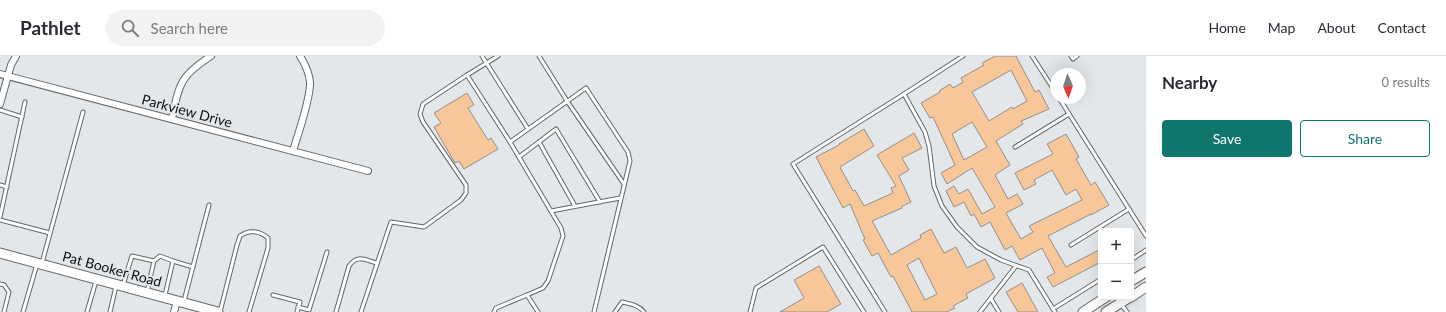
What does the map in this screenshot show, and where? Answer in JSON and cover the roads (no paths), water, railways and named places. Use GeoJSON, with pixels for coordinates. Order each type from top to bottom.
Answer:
{"type":"FeatureCollection","features":[{"type":"Feature","properties":{"kind":"main road","name":"Pat Booker Road"},"geometry":{"type":"LineString","coordinates":[[0,253],[219,312]]}},
{"type":"Feature","properties":{"kind":"main road"},"geometry":{"type":"LineString","coordinates":[[1134,279],[1146,272]]}},
{"type":"Feature","properties":{"kind":"main road"},"geometry":{"type":"LineString","coordinates":[[1134,295],[1146,287]]}},
{"type":"Feature","properties":{"kind":"main road"},"geometry":{"type":"LineString","coordinates":[[1083,312],[1101,300]]}},
{"type":"Feature","properties":{"kind":"main road"},"geometry":{"type":"LineString","coordinates":[[1106,312],[1126,300]]}},
{"type":"Feature","properties":{"kind":"street"},"geometry":{"type":"LineString","coordinates":[[0,104],[11,65],[16,56]]}},
{"type":"Feature","properties":{"kind":"street"},"geometry":{"type":"LineString","coordinates":[[172,119],[180,86],[188,73],[212,56]]}},
{"type":"Feature","properties":{"kind":"street"},"geometry":{"type":"LineString","coordinates":[[293,151],[309,96],[310,82],[307,68],[300,56]]}},
{"type":"Feature","properties":{"kind":"street","name":"Parkview Drive"},"geometry":{"type":"LineString","coordinates":[[0,74],[368,171]]}},
{"type":"Feature","properties":{"kind":"street"},"geometry":{"type":"LineString","coordinates":[[174,312],[180,302]]}},
{"type":"Feature","properties":{"kind":"lane"},"geometry":{"type":"LineString","coordinates":[[482,56],[528,129]]}},
{"type":"Feature","properties":{"kind":"lane"},"geometry":{"type":"LineString","coordinates":[[361,312],[391,222],[424,227],[461,200],[466,193],[466,185],[423,122],[420,114],[423,104],[498,56]]}},
{"type":"Feature","properties":{"kind":"lane"},"geometry":{"type":"LineString","coordinates":[[539,56],[567,101],[624,184]]}},
{"type":"Feature","properties":{"kind":"lane"},"geometry":{"type":"LineString","coordinates":[[885,312],[793,164],[963,56]]}},
{"type":"Feature","properties":{"kind":"lane"},"geometry":{"type":"LineString","coordinates":[[1032,56],[1050,84]]}},
{"type":"Feature","properties":{"kind":"lane"},"geometry":{"type":"LineString","coordinates":[[1071,56],[1073,59],[1077,56]]}},
{"type":"Feature","properties":{"kind":"lane"},"geometry":{"type":"LineString","coordinates":[[467,75],[519,157],[561,228],[563,236],[548,281],[543,288],[496,308],[494,312]]}},
{"type":"Feature","properties":{"kind":"lane"},"geometry":{"type":"LineString","coordinates":[[510,142],[586,88],[628,152],[630,161],[594,312]]}},
{"type":"Feature","properties":{"kind":"lane"},"geometry":{"type":"LineString","coordinates":[[904,94],[925,132],[929,146],[934,186],[942,206],[957,227],[977,247],[1001,260],[1029,270],[1054,310],[1098,281]]}},
{"type":"Feature","properties":{"kind":"lane"},"geometry":{"type":"LineString","coordinates":[[25,102],[0,219],[50,233]]}},
{"type":"Feature","properties":{"kind":"lane"},"geometry":{"type":"LineString","coordinates":[[1063,104],[1146,236]]}},
{"type":"Feature","properties":{"kind":"lane"},"geometry":{"type":"LineString","coordinates":[[0,110],[22,117]]}},
{"type":"Feature","properties":{"kind":"lane"},"geometry":{"type":"LineString","coordinates":[[24,312],[50,233],[83,112]]}},
{"type":"Feature","properties":{"kind":"lane"},"geometry":{"type":"LineString","coordinates":[[1015,147],[1069,114]]}},
{"type":"Feature","properties":{"kind":"lane"},"geometry":{"type":"LineString","coordinates":[[519,157],[556,129],[600,202]]}},
{"type":"Feature","properties":{"kind":"lane"},"geometry":{"type":"LineString","coordinates":[[539,142],[575,206]]}},
{"type":"Feature","properties":{"kind":"lane"},"geometry":{"type":"LineString","coordinates":[[0,185],[7,187]]}},
{"type":"Feature","properties":{"kind":"lane"},"geometry":{"type":"LineString","coordinates":[[551,211],[620,198]]}},
{"type":"Feature","properties":{"kind":"lane"},"geometry":{"type":"LineString","coordinates":[[180,302],[193,267],[210,206]]}},
{"type":"Feature","properties":{"kind":"lane"},"geometry":{"type":"LineString","coordinates":[[1070,245],[1129,209]]}},
{"type":"Feature","properties":{"kind":"lane"},"geometry":{"type":"LineString","coordinates":[[219,312],[240,236],[250,231],[263,234],[268,238],[268,248],[248,312]]}},
{"type":"Feature","properties":{"kind":"lane"},"geometry":{"type":"LineString","coordinates":[[750,312],[756,288],[823,247],[864,312]]}},
{"type":"Feature","properties":{"kind":"lane"},"geometry":{"type":"LineString","coordinates":[[1134,258],[1146,250]]}},
{"type":"Feature","properties":{"kind":"lane"},"geometry":{"type":"LineString","coordinates":[[298,307],[309,310],[327,252]]}},
{"type":"Feature","properties":{"kind":"lane"},"geometry":{"type":"LineString","coordinates":[[110,312],[132,256],[154,262]]}},
{"type":"Feature","properties":{"kind":"lane"},"geometry":{"type":"LineString","coordinates":[[147,293],[154,262],[160,256],[193,267]]}},
{"type":"Feature","properties":{"kind":"lane"},"geometry":{"type":"LineString","coordinates":[[336,312],[349,266],[353,261],[359,259],[377,263]]}},
{"type":"Feature","properties":{"kind":"lane"},"geometry":{"type":"LineString","coordinates":[[164,298],[173,261]]}},
{"type":"Feature","properties":{"kind":"lane"},"geometry":{"type":"LineString","coordinates":[[980,312],[1016,266]]}},
{"type":"Feature","properties":{"kind":"lane"},"geometry":{"type":"LineString","coordinates":[[87,312],[96,279]]}},
{"type":"Feature","properties":{"kind":"lane"},"geometry":{"type":"LineString","coordinates":[[0,284],[9,292],[4,312]]}},
{"type":"Feature","properties":{"kind":"lane"},"geometry":{"type":"LineString","coordinates":[[273,295],[300,302],[297,312]]}},
{"type":"Feature","properties":{"kind":"lane"},"geometry":{"type":"LineString","coordinates":[[527,295],[538,312]]}},
{"type":"Feature","properties":{"kind":"lane"},"geometry":{"type":"LineString","coordinates":[[991,299],[999,312]]}},
{"type":"Feature","properties":{"kind":"lane"},"geometry":{"type":"LineString","coordinates":[[615,312],[622,302],[634,305],[642,311]]}},
{"type":"Feature","properties":{"kind":"lane"},"geometry":{"type":"LineString","coordinates":[[1121,303],[1127,312]]}}]}
